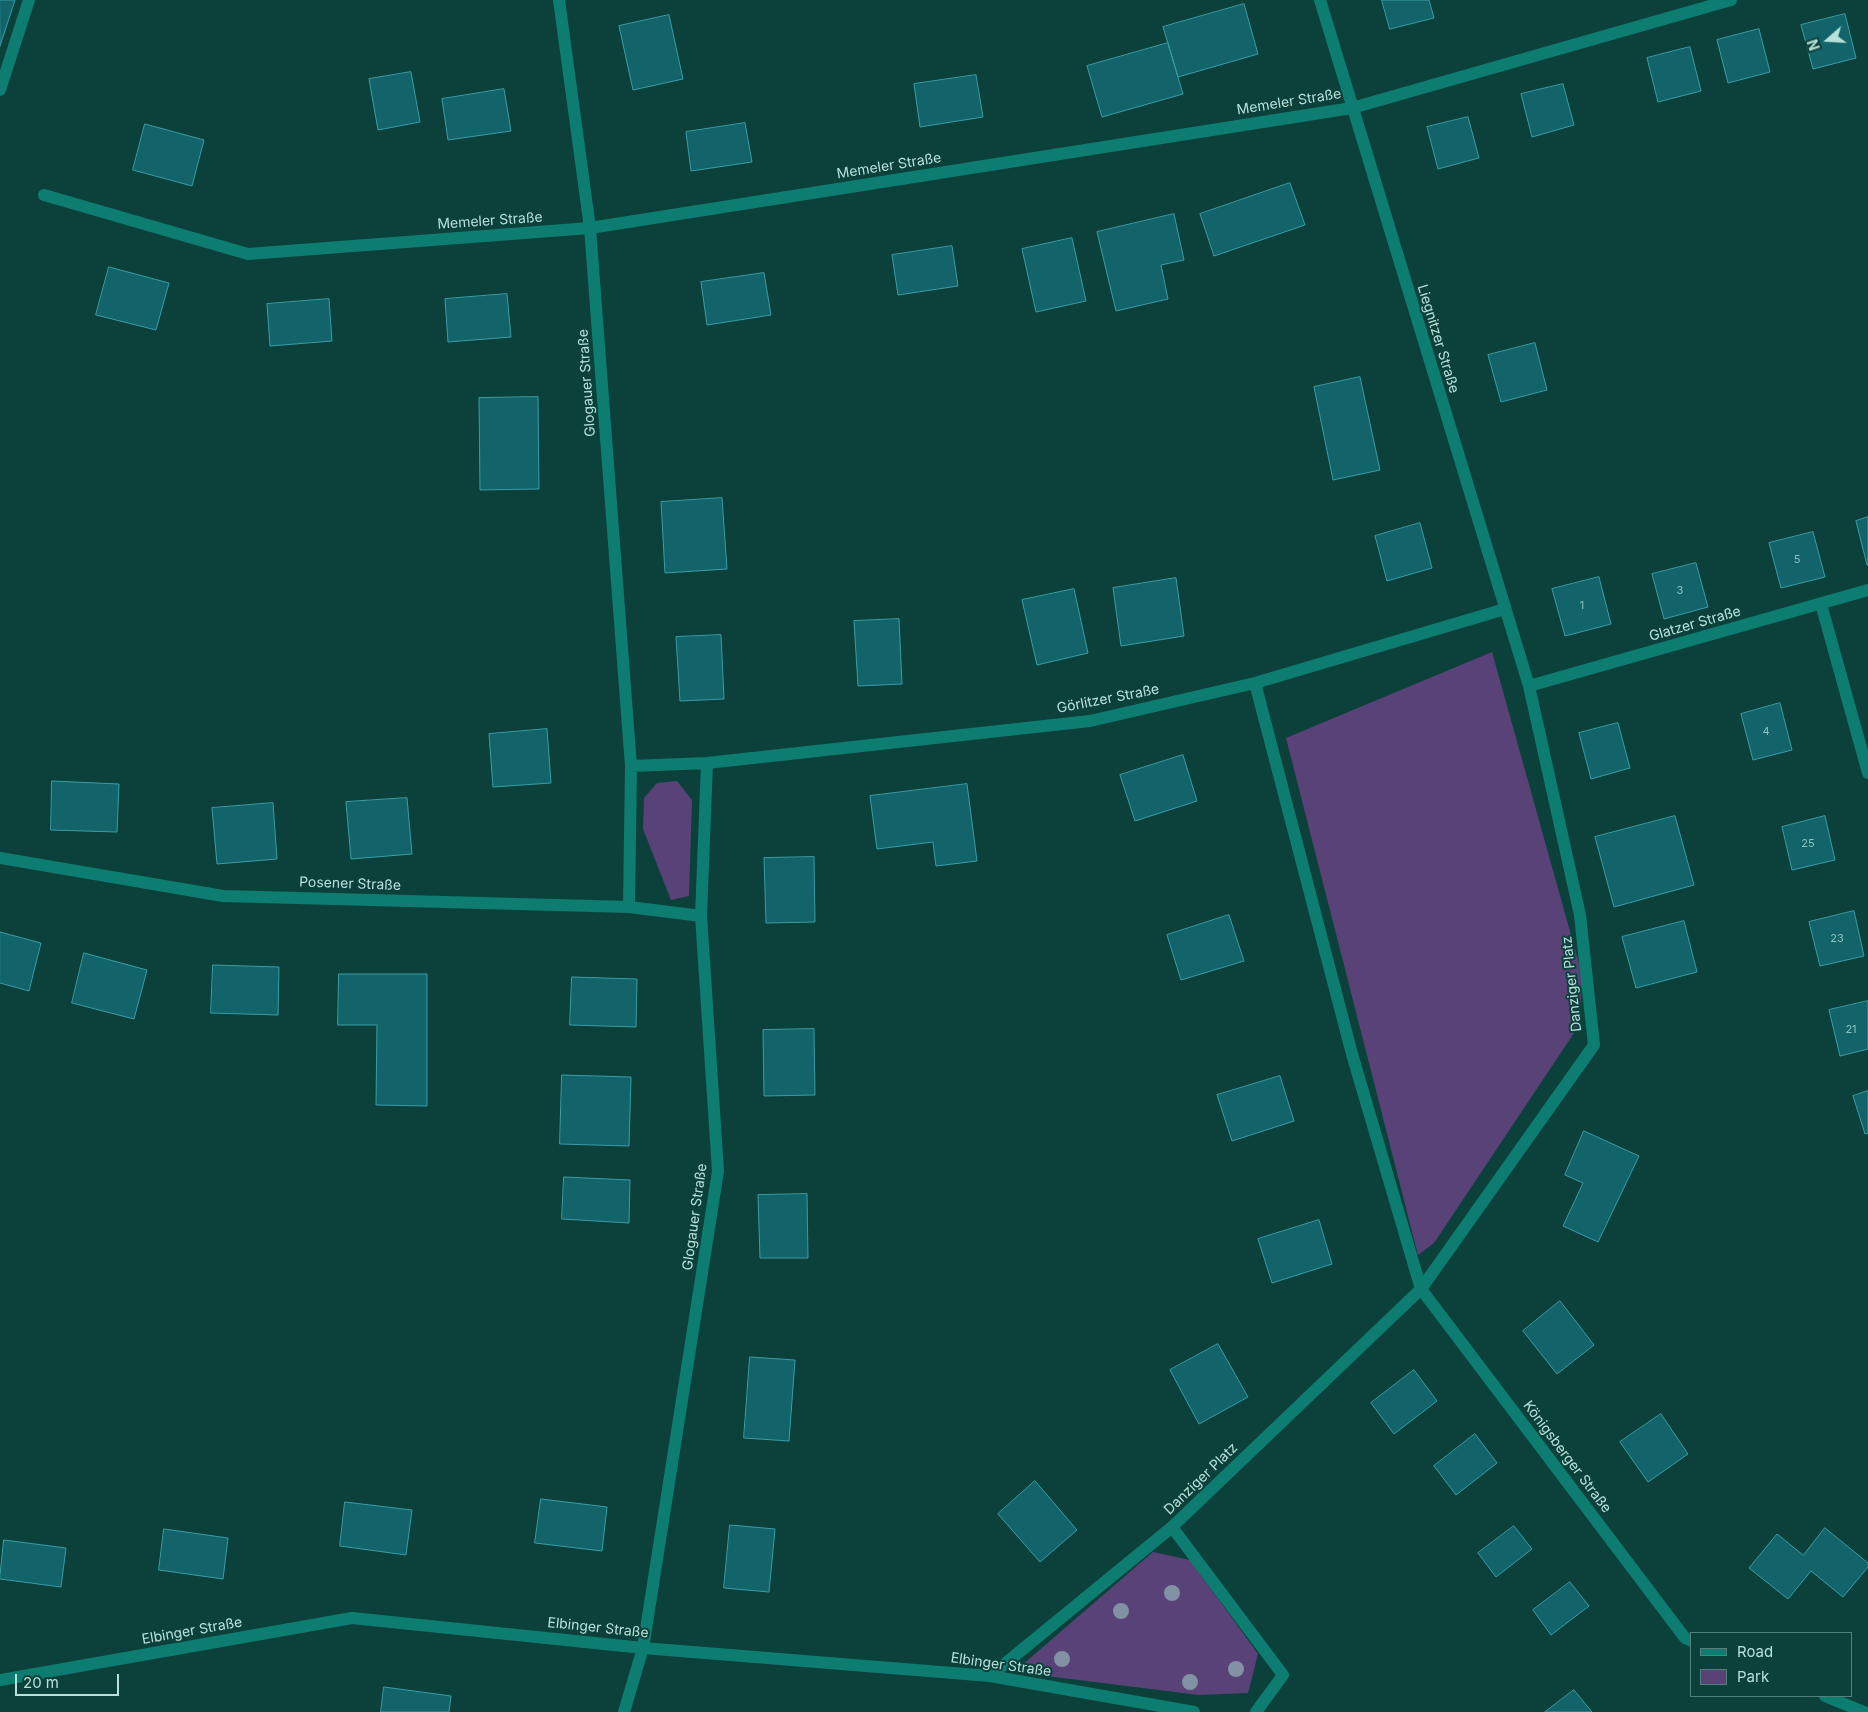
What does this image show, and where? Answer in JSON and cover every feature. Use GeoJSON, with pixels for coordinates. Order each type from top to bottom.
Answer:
{"type":"FeatureCollection","features":[{"type":"Feature","properties":{"kind":"street"},"geometry":{"type":"LineString","coordinates":[[0,90],[29,0]]}},
{"type":"Feature","properties":{"kind":"street","name":"Glogauer Straße"},"geometry":{"type":"LineString","coordinates":[[558,0],[590,228],[631,766],[629,907]]}},
{"type":"Feature","properties":{"kind":"street","name":"Liegnitzer Straße"},"geometry":{"type":"LineString","coordinates":[[1320,0],[1529,686]]}},
{"type":"Feature","properties":{"kind":"street","name":"Memeler Straße"},"geometry":{"type":"LineString","coordinates":[[44,195],[248,254],[590,228],[1352,108],[1731,0]]}},
{"type":"Feature","properties":{"kind":"street","name":"Glatzer Straße"},"geometry":{"type":"LineString","coordinates":[[1529,686],[1868,590]]}},
{"type":"Feature","properties":{"kind":"street"},"geometry":{"type":"LineString","coordinates":[[1821,604],[1868,773]]}},
{"type":"Feature","properties":{"kind":"street","name":"Görlitzer Straße"},"geometry":{"type":"LineString","coordinates":[[707,763],[1090,721],[1255,682],[1505,609]]}},
{"type":"Feature","properties":{"kind":"street"},"geometry":{"type":"LineString","coordinates":[[1255,682],[1352,1054],[1421,1289]]}},
{"type":"Feature","properties":{"kind":"street","name":"Danziger Platz"},"geometry":{"type":"LineString","coordinates":[[990,1676],[1172,1527],[1421,1289],[1594,1045],[1580,915],[1529,686]]}},
{"type":"Feature","properties":{"kind":"street"},"geometry":{"type":"LineString","coordinates":[[631,766],[707,763]]}},
{"type":"Feature","properties":{"kind":"street","name":"Glogauer Straße"},"geometry":{"type":"LineString","coordinates":[[624,1712],[644,1648],[718,1171],[701,916],[707,763]]}},
{"type":"Feature","properties":{"kind":"street","name":"Posener Straße"},"geometry":{"type":"LineString","coordinates":[[0,858],[223,896],[629,907],[701,916]]}},
{"type":"Feature","properties":{"kind":"street","name":"Königsberger Straße"},"geometry":{"type":"LineString","coordinates":[[1421,1289],[1684,1638],[1690,1640]]}},
{"type":"Feature","properties":{"kind":"street"},"geometry":{"type":"LineString","coordinates":[[1172,1527],[1283,1675],[1256,1712]]}},
{"type":"Feature","properties":{"kind":"street","name":"Elbinger Straße"},"geometry":{"type":"LineString","coordinates":[[0,1680],[352,1618],[644,1648],[990,1676],[1194,1712]]}},
{"type":"Feature","properties":{"kind":"street"},"geometry":{"type":"LineString","coordinates":[[1827,1697],[1864,1712]]}},
{"type":"Feature","properties":{"kind":"green space"},"geometry":{"type":"Polygon","coordinates":[[[1492,652],[1583,978],[1578,1027],[1434,1243],[1418,1255],[1286,738],[1492,652]]]}},
{"type":"Feature","properties":{"kind":"green space"},"geometry":{"type":"Polygon","coordinates":[[[677,781],[692,800],[689,896],[671,900],[643,829],[644,798],[657,783],[677,781]]]}},
{"type":"Feature","properties":{"kind":"green space"},"geometry":{"type":"Polygon","coordinates":[[[1153,1552],[1190,1560],[1258,1654],[1248,1693],[1199,1695],[1014,1672],[1153,1552]]]}},
{"type":"Feature","properties":{"kind":"building"},"geometry":{"type":"Polygon","coordinates":[[[0,0],[15,0],[0,46],[0,0]]]}},
{"type":"Feature","properties":{"kind":"building"},"geometry":{"type":"Polygon","coordinates":[[[1382,0],[1429,0],[1434,18],[1390,29],[1382,0]]]}},
{"type":"Feature","properties":{"kind":"building"},"geometry":{"type":"Polygon","coordinates":[[[1244,4],[1258,54],[1178,77],[1163,27],[1244,4]]]}},
{"type":"Feature","properties":{"kind":"building"},"geometry":{"type":"Polygon","coordinates":[[[1845,14],[1856,58],[1813,69],[1801,25],[1845,14]]]}},
{"type":"Feature","properties":{"kind":"building"},"geometry":{"type":"Polygon","coordinates":[[[669,15],[683,79],[633,90],[619,26],[669,15]]]}},
{"type":"Feature","properties":{"kind":"building"},"geometry":{"type":"Polygon","coordinates":[[[1759,29],[1770,72],[1728,83],[1717,40],[1759,29]]]}},
{"type":"Feature","properties":{"kind":"building"},"geometry":{"type":"Polygon","coordinates":[[[1168,43],[1183,94],[1102,117],[1087,66],[1168,43]]]}},
{"type":"Feature","properties":{"kind":"building"},"geometry":{"type":"Polygon","coordinates":[[[1690,47],[1701,91],[1658,102],[1647,58],[1690,47]]]}},
{"type":"Feature","properties":{"kind":"building"},"geometry":{"type":"Polygon","coordinates":[[[411,72],[420,122],[378,130],[369,79],[411,72]]]}},
{"type":"Feature","properties":{"kind":"building"},"geometry":{"type":"Polygon","coordinates":[[[976,75],[983,117],[920,127],[914,84],[976,75]]]}},
{"type":"Feature","properties":{"kind":"building"},"geometry":{"type":"Polygon","coordinates":[[[1563,84],[1574,125],[1532,137],[1521,94],[1563,84]]]}},
{"type":"Feature","properties":{"kind":"building"},"geometry":{"type":"Polygon","coordinates":[[[504,89],[511,131],[448,140],[442,99],[504,89]]]}},
{"type":"Feature","properties":{"kind":"building"},"geometry":{"type":"Polygon","coordinates":[[[1468,117],[1479,158],[1438,169],[1427,127],[1468,117]]]}},
{"type":"Feature","properties":{"kind":"building"},"geometry":{"type":"Polygon","coordinates":[[[745,123],[752,162],[691,171],[686,132],[745,123]]]}},
{"type":"Feature","properties":{"kind":"building"},"geometry":{"type":"Polygon","coordinates":[[[145,124],[204,140],[192,186],[133,170],[145,124]]]}},
{"type":"Feature","properties":{"kind":"building"},"geometry":{"type":"Polygon","coordinates":[[[1290,183],[1305,225],[1214,256],[1200,214],[1290,183]]]}},
{"type":"Feature","properties":{"kind":"building"},"geometry":{"type":"Polygon","coordinates":[[[1174,214],[1184,260],[1161,265],[1168,299],[1116,311],[1097,232],[1174,214]]]}},
{"type":"Feature","properties":{"kind":"building"},"geometry":{"type":"Polygon","coordinates":[[[1072,238],[1086,301],[1036,312],[1022,249],[1072,238]]]}},
{"type":"Feature","properties":{"kind":"building"},"geometry":{"type":"Polygon","coordinates":[[[952,246],[958,286],[898,295],[892,255],[952,246]]]}},
{"type":"Feature","properties":{"kind":"building"},"geometry":{"type":"Polygon","coordinates":[[[109,267],[169,283],[156,330],[96,315],[109,267]]]}},
{"type":"Feature","properties":{"kind":"building"},"geometry":{"type":"Polygon","coordinates":[[[764,273],[771,315],[707,325],[701,282],[764,273]]]}},
{"type":"Feature","properties":{"kind":"building"},"geometry":{"type":"Polygon","coordinates":[[[507,294],[511,337],[448,342],[445,299],[507,294]]]}},
{"type":"Feature","properties":{"kind":"building"},"geometry":{"type":"Polygon","coordinates":[[[329,299],[332,341],[270,346],[267,304],[329,299]]]}},
{"type":"Feature","properties":{"kind":"building"},"geometry":{"type":"Polygon","coordinates":[[[1535,343],[1547,390],[1501,402],[1488,355],[1535,343]]]}},
{"type":"Feature","properties":{"kind":"building"},"geometry":{"type":"Polygon","coordinates":[[[1360,377],[1380,470],[1333,480],[1314,387],[1360,377]]]}},
{"type":"Feature","properties":{"kind":"building"},"geometry":{"type":"Polygon","coordinates":[[[538,397],[539,489],[480,490],[479,398],[538,397]]]}},
{"type":"Feature","properties":{"kind":"building"},"geometry":{"type":"Polygon","coordinates":[[[722,498],[727,569],[665,573],[661,502],[722,498]]]}},
{"type":"Feature","properties":{"kind":"building"},"geometry":{"type":"Polygon","coordinates":[[[1868,517],[1868,565],[1867,565],[1856,521],[1868,517]]]}},
{"type":"Feature","properties":{"kind":"building"},"geometry":{"type":"Polygon","coordinates":[[[1420,523],[1432,568],[1387,581],[1375,536],[1420,523]]]}},
{"type":"Feature","properties":{"kind":"building"},"geometry":{"type":"Polygon","coordinates":[[[1813,532],[1825,577],[1781,588],[1769,543],[1813,532]]]}},
{"type":"Feature","properties":{"kind":"building"},"geometry":{"type":"Polygon","coordinates":[[[1696,563],[1708,607],[1664,619],[1652,574],[1696,563]]]}},
{"type":"Feature","properties":{"kind":"building"},"geometry":{"type":"Polygon","coordinates":[[[1599,577],[1611,624],[1565,636],[1552,589],[1599,577]]]}},
{"type":"Feature","properties":{"kind":"building"},"geometry":{"type":"Polygon","coordinates":[[[1176,578],[1184,636],[1121,646],[1113,588],[1176,578]]]}},
{"type":"Feature","properties":{"kind":"building"},"geometry":{"type":"Polygon","coordinates":[[[1074,589],[1088,653],[1037,665],[1022,600],[1074,589]]]}},
{"type":"Feature","properties":{"kind":"building"},"geometry":{"type":"Polygon","coordinates":[[[899,619],[902,684],[858,686],[854,621],[899,619]]]}},
{"type":"Feature","properties":{"kind":"building"},"geometry":{"type":"Polygon","coordinates":[[[721,635],[724,699],[680,701],[676,637],[721,635]]]}},
{"type":"Feature","properties":{"kind":"building"},"geometry":{"type":"Polygon","coordinates":[[[1780,703],[1792,750],[1753,760],[1741,714],[1780,703]]]}},
{"type":"Feature","properties":{"kind":"building"},"geometry":{"type":"Polygon","coordinates":[[[1618,723],[1630,768],[1591,779],[1579,733],[1618,723]]]}},
{"type":"Feature","properties":{"kind":"building"},"geometry":{"type":"Polygon","coordinates":[[[547,729],[551,783],[493,787],[489,734],[547,729]]]}},
{"type":"Feature","properties":{"kind":"building"},"geometry":{"type":"Polygon","coordinates":[[[1183,755],[1197,801],[1135,821],[1120,775],[1183,755]]]}},
{"type":"Feature","properties":{"kind":"building"},"geometry":{"type":"Polygon","coordinates":[[[52,781],[119,784],[117,832],[51,830],[52,781]]]}},
{"type":"Feature","properties":{"kind":"building"},"geometry":{"type":"Polygon","coordinates":[[[967,784],[977,861],[936,866],[933,842],[877,849],[870,796],[967,784]]]}},
{"type":"Feature","properties":{"kind":"building"},"geometry":{"type":"Polygon","coordinates":[[[407,798],[412,854],[351,859],[346,802],[407,798]]]}},
{"type":"Feature","properties":{"kind":"building"},"geometry":{"type":"Polygon","coordinates":[[[273,803],[277,859],[217,864],[212,808],[273,803]]]}},
{"type":"Feature","properties":{"kind":"building"},"geometry":{"type":"Polygon","coordinates":[[[1675,816],[1694,885],[1614,907],[1595,837],[1675,816]]]}},
{"type":"Feature","properties":{"kind":"building"},"geometry":{"type":"Polygon","coordinates":[[[1825,816],[1835,860],[1792,870],[1782,827],[1825,816]]]}},
{"type":"Feature","properties":{"kind":"building"},"geometry":{"type":"Polygon","coordinates":[[[814,857],[815,922],[766,923],[764,858],[814,857]]]}},
{"type":"Feature","properties":{"kind":"building"},"geometry":{"type":"Polygon","coordinates":[[[1854,911],[1864,956],[1820,966],[1809,922],[1854,911]]]}},
{"type":"Feature","properties":{"kind":"building"},"geometry":{"type":"Polygon","coordinates":[[[1229,915],[1244,961],[1181,980],[1167,935],[1229,915]]]}},
{"type":"Feature","properties":{"kind":"building"},"geometry":{"type":"Polygon","coordinates":[[[1684,921],[1697,972],[1636,988],[1622,937],[1684,921]]]}},
{"type":"Feature","properties":{"kind":"building"},"geometry":{"type":"Polygon","coordinates":[[[0,932],[41,943],[29,991],[0,983],[0,932]]]}},
{"type":"Feature","properties":{"kind":"building"},"geometry":{"type":"Polygon","coordinates":[[[84,953],[147,970],[134,1019],[72,1003],[84,953]]]}},
{"type":"Feature","properties":{"kind":"building"},"geometry":{"type":"Polygon","coordinates":[[[213,965],[279,967],[278,1015],[211,1013],[213,965]]]}},
{"type":"Feature","properties":{"kind":"building"},"geometry":{"type":"Polygon","coordinates":[[[339,974],[427,974],[427,1106],[376,1105],[377,1025],[338,1025],[339,974]]]}},
{"type":"Feature","properties":{"kind":"building"},"geometry":{"type":"Polygon","coordinates":[[[572,977],[637,979],[636,1027],[570,1025],[572,977]]]}},
{"type":"Feature","properties":{"kind":"building"},"geometry":{"type":"Polygon","coordinates":[[[1868,1001],[1868,1049],[1840,1056],[1829,1010],[1868,1001]]]}},
{"type":"Feature","properties":{"kind":"building"},"geometry":{"type":"Polygon","coordinates":[[[814,1029],[815,1095],[764,1096],[763,1030],[814,1029]]]}},
{"type":"Feature","properties":{"kind":"building"},"geometry":{"type":"Polygon","coordinates":[[[562,1075],[631,1077],[629,1146],[560,1144],[562,1075]]]}},
{"type":"Feature","properties":{"kind":"building"},"geometry":{"type":"Polygon","coordinates":[[[1280,1076],[1294,1121],[1232,1141],[1217,1095],[1280,1076]]]}},
{"type":"Feature","properties":{"kind":"building"},"geometry":{"type":"Polygon","coordinates":[[[1868,1091],[1868,1133],[1865,1134],[1853,1096],[1868,1091]]]}},
{"type":"Feature","properties":{"kind":"building"},"geometry":{"type":"Polygon","coordinates":[[[1584,1131],[1639,1156],[1598,1242],[1563,1226],[1583,1183],[1565,1175],[1584,1131]]]}},
{"type":"Feature","properties":{"kind":"building"},"geometry":{"type":"Polygon","coordinates":[[[564,1177],[630,1180],[629,1223],[562,1219],[564,1177]]]}},
{"type":"Feature","properties":{"kind":"building"},"geometry":{"type":"Polygon","coordinates":[[[807,1194],[808,1258],[760,1258],[758,1195],[807,1194]]]}},
{"type":"Feature","properties":{"kind":"building"},"geometry":{"type":"Polygon","coordinates":[[[1319,1220],[1332,1264],[1272,1283],[1258,1239],[1319,1220]]]}},
{"type":"Feature","properties":{"kind":"building"},"geometry":{"type":"Polygon","coordinates":[[[1560,1301],[1594,1345],[1557,1374],[1523,1331],[1560,1301]]]}},
{"type":"Feature","properties":{"kind":"building"},"geometry":{"type":"Polygon","coordinates":[[[1218,1344],[1248,1397],[1199,1424],[1170,1370],[1218,1344]]]}},
{"type":"Feature","properties":{"kind":"building"},"geometry":{"type":"Polygon","coordinates":[[[750,1357],[795,1360],[789,1441],[744,1438],[750,1357]]]}},
{"type":"Feature","properties":{"kind":"building"},"geometry":{"type":"Polygon","coordinates":[[[1414,1370],[1437,1401],[1394,1434],[1371,1403],[1414,1370]]]}},
{"type":"Feature","properties":{"kind":"building"},"geometry":{"type":"Polygon","coordinates":[[[1661,1414],[1688,1454],[1648,1482],[1620,1442],[1661,1414]]]}},
{"type":"Feature","properties":{"kind":"building"},"geometry":{"type":"Polygon","coordinates":[[[1475,1434],[1497,1463],[1456,1495],[1434,1466],[1475,1434]]]}},
{"type":"Feature","properties":{"kind":"building"},"geometry":{"type":"Polygon","coordinates":[[[1035,1481],[1077,1530],[1040,1562],[998,1514],[1035,1481]]]}},
{"type":"Feature","properties":{"kind":"building"},"geometry":{"type":"Polygon","coordinates":[[[541,1499],[607,1507],[602,1551],[535,1543],[541,1499]]]}},
{"type":"Feature","properties":{"kind":"building"},"geometry":{"type":"Polygon","coordinates":[[[345,1502],[412,1510],[406,1555],[340,1546],[345,1502]]]}},
{"type":"Feature","properties":{"kind":"building"},"geometry":{"type":"Polygon","coordinates":[[[730,1525],[775,1529],[769,1592],[724,1588],[730,1525]]]}},
{"type":"Feature","properties":{"kind":"building"},"geometry":{"type":"Polygon","coordinates":[[[1514,1526],[1532,1549],[1496,1577],[1478,1553],[1514,1526]]]}},
{"type":"Feature","properties":{"kind":"building"},"geometry":{"type":"Polygon","coordinates":[[[1825,1528],[1868,1563],[1868,1567],[1843,1597],[1811,1571],[1788,1599],[1749,1568],[1777,1534],[1803,1555],[1825,1528]]]}},
{"type":"Feature","properties":{"kind":"building"},"geometry":{"type":"Polygon","coordinates":[[[164,1529],[228,1538],[223,1579],[159,1570],[164,1529]]]}},
{"type":"Feature","properties":{"kind":"building"},"geometry":{"type":"Polygon","coordinates":[[[4,1540],[66,1548],[61,1587],[0,1579],[4,1540]]]}},
{"type":"Feature","properties":{"kind":"building"},"geometry":{"type":"Polygon","coordinates":[[[1570,1582],[1589,1606],[1551,1635],[1533,1610],[1570,1582]]]}},
{"type":"Feature","properties":{"kind":"building"},"geometry":{"type":"Polygon","coordinates":[[[384,1687],[451,1696],[449,1712],[381,1712],[384,1687]]]}},
{"type":"Feature","properties":{"kind":"building"},"geometry":{"type":"Polygon","coordinates":[[[1574,1690],[1592,1712],[1545,1712],[1574,1690]]]}}]}
